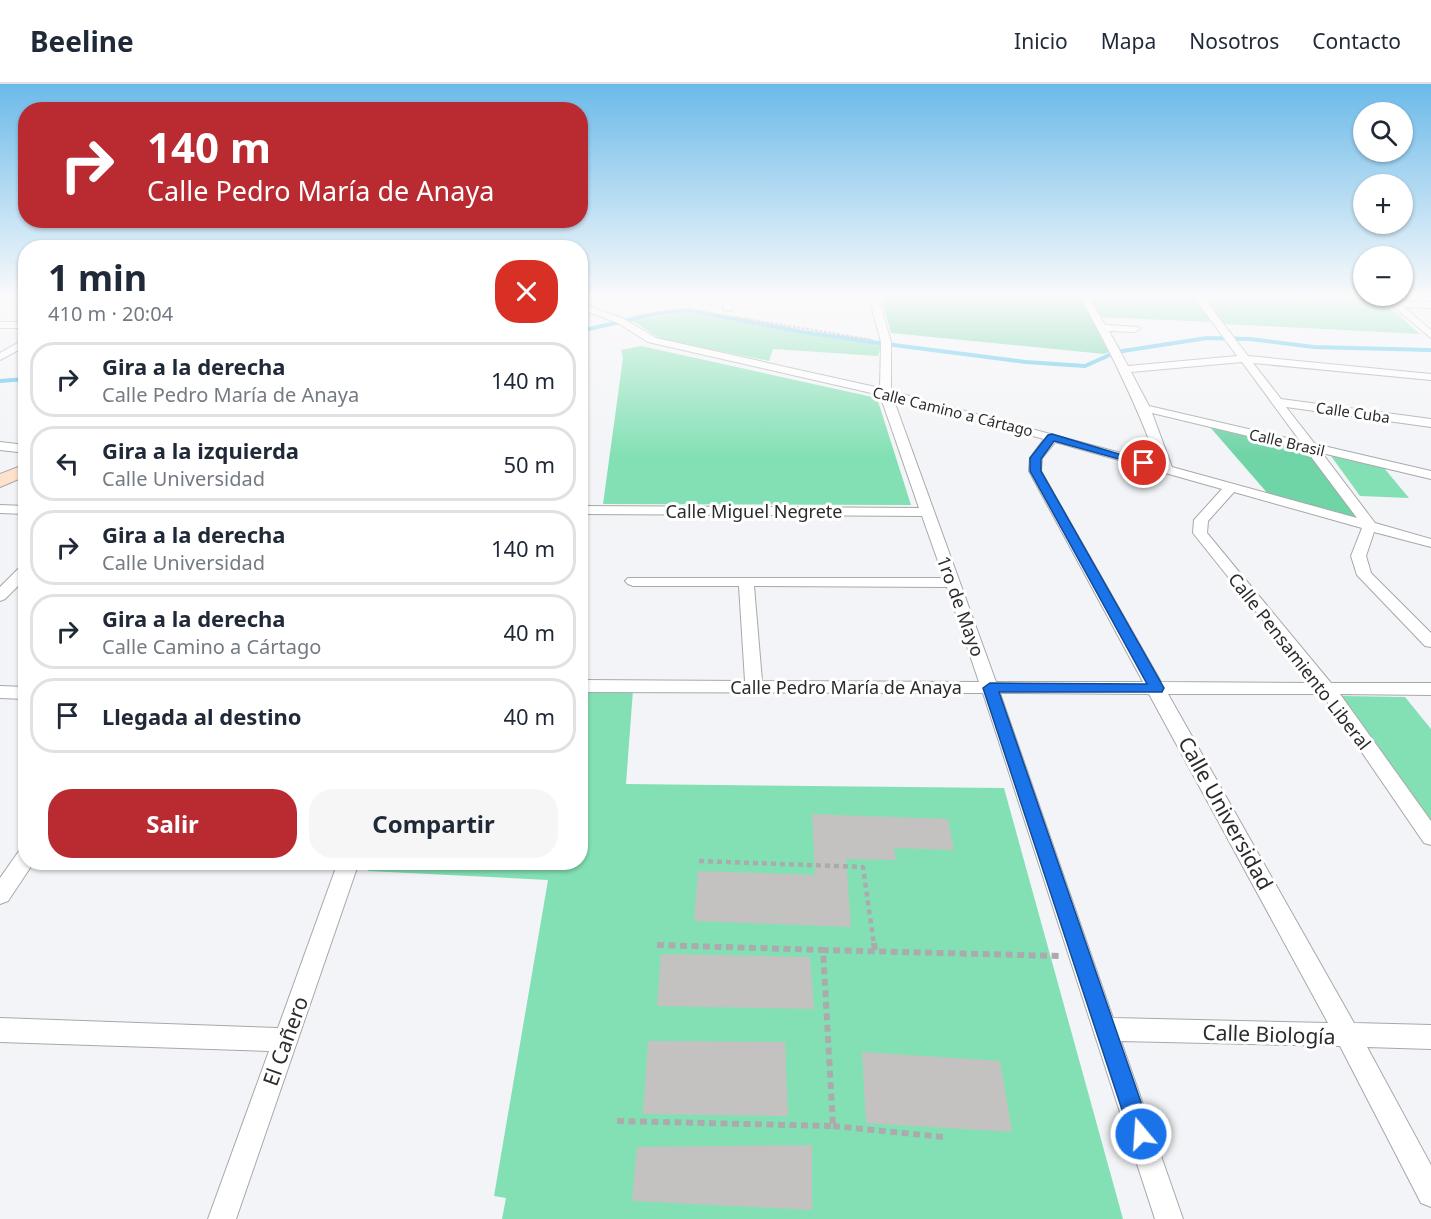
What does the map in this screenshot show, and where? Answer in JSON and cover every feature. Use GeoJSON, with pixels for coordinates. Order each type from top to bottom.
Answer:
{"type":"FeatureCollection","features":[{"type":"Feature","properties":{"kind":"main road"},"geometry":{"type":"LineString","coordinates":[[0,481],[18,473]]}},
{"type":"Feature","properties":{"kind":"street","name":"Calle Camino a Cártago"},"geometry":{"type":"LineString","coordinates":[[692,350],[885,393],[1052,437],[1431,543]]}},
{"type":"Feature","properties":{"kind":"street","name":"1ro de Mayo"},"geometry":{"type":"LineString","coordinates":[[886,350],[885,393],[990,688],[1169,1219]]}},
{"type":"Feature","properties":{"kind":"street"},"geometry":{"type":"LineString","coordinates":[[1114,350],[1144,408],[1167,469]]}},
{"type":"Feature","properties":{"kind":"street"},"geometry":{"type":"LineString","coordinates":[[1236,350],[1370,526],[1358,552],[1357,562],[1364,575],[1431,642]]}},
{"type":"Feature","properties":{"kind":"street"},"geometry":{"type":"LineString","coordinates":[[1125,369],[1242,359],[1304,363],[1431,377]]}},
{"type":"Feature","properties":{"kind":"street","name":"Calle Cuba"},"geometry":{"type":"LineString","coordinates":[[1275,402],[1431,423]]}},
{"type":"Feature","properties":{"kind":"street","name":"Calle Brasil"},"geometry":{"type":"LineString","coordinates":[[1144,408],[1431,475]]}},
{"type":"Feature","properties":{"kind":"street","name":"Calle Universidad"},"geometry":{"type":"LineString","coordinates":[[1052,437],[1036,458],[1035,471],[1157,688],[1431,1192]]}},
{"type":"Feature","properties":{"kind":"street"},"geometry":{"type":"LineString","coordinates":[[0,446],[18,448]]}},
{"type":"Feature","properties":{"kind":"street","name":"Calle Pensamiento Liberal"},"geometry":{"type":"LineString","coordinates":[[1231,487],[1201,520],[1200,533],[1327,689],[1431,837]]}},
{"type":"Feature","properties":{"kind":"street"},"geometry":{"type":"LineString","coordinates":[[0,509],[18,510]]}},
{"type":"Feature","properties":{"kind":"street","name":"Calle Miguel Negrete"},"geometry":{"type":"LineString","coordinates":[[588,510],[928,512]]}},
{"type":"Feature","properties":{"kind":"street"},"geometry":{"type":"LineString","coordinates":[[0,596],[18,577]]}},
{"type":"Feature","properties":{"kind":"street"},"geometry":{"type":"LineString","coordinates":[[633,581],[952,583]]}},
{"type":"Feature","properties":{"kind":"street"},"geometry":{"type":"LineString","coordinates":[[746,582],[754,687]]}},
{"type":"Feature","properties":{"kind":"street","name":"Calle Pedro María de Anaya"},"geometry":{"type":"LineString","coordinates":[[588,686],[1431,689]]}},
{"type":"Feature","properties":{"kind":"street"},"geometry":{"type":"LineString","coordinates":[[0,692],[18,693]]}},
{"type":"Feature","properties":{"kind":"street"},"geometry":{"type":"LineString","coordinates":[[0,895],[18,869]]}},
{"type":"Feature","properties":{"kind":"street","name":"El Cañero"},"geometry":{"type":"LineString","coordinates":[[222,1219],[346,870]]}},
{"type":"Feature","properties":{"kind":"street","name":"Calle Biología"},"geometry":{"type":"LineString","coordinates":[[1106,1029],[1431,1037]]}},
{"type":"Feature","properties":{"kind":"street"},"geometry":{"type":"LineString","coordinates":[[0,1030],[285,1040]]}},
{"type":"Feature","properties":{"kind":"path"},"geometry":{"type":"LineString","coordinates":[[699,861],[863,867],[875,952]]}},
{"type":"Feature","properties":{"kind":"path"},"geometry":{"type":"LineString","coordinates":[[657,945],[1082,956]]}},
{"type":"Feature","properties":{"kind":"path"},"geometry":{"type":"LineString","coordinates":[[823,950],[833,1126]]}},
{"type":"Feature","properties":{"kind":"path"},"geometry":{"type":"LineString","coordinates":[[617,1121],[833,1126],[944,1137]]}},
{"type":"Feature","properties":{"kind":"green space"},"geometry":{"type":"Polygon","coordinates":[[[621,350],[659,350],[877,398],[911,505],[603,504],[623,358],[621,350]]]}},
{"type":"Feature","properties":{"kind":"green space"},"geometry":{"type":"Polygon","coordinates":[[[714,350],[773,350],[769,361],[714,350]]]}},
{"type":"Feature","properties":{"kind":"green space"},"geometry":{"type":"Polygon","coordinates":[[[788,350],[880,350],[878,356],[788,350]]]}},
{"type":"Feature","properties":{"kind":"green space"},"geometry":{"type":"Polygon","coordinates":[[[1063,350],[1115,350],[1104,354],[1063,350]]]}},
{"type":"Feature","properties":{"kind":"green space"},"geometry":{"type":"Polygon","coordinates":[[[1210,427],[1306,449],[1360,521],[1269,495],[1210,427]]]}},
{"type":"Feature","properties":{"kind":"green space"},"geometry":{"type":"Polygon","coordinates":[[[1331,456],[1384,468],[1409,498],[1360,496],[1331,456]]]}},
{"type":"Feature","properties":{"kind":"green space"},"geometry":{"type":"Polygon","coordinates":[[[588,690],[633,690],[626,784],[1004,788],[1123,1219],[502,1219],[506,1198],[494,1196],[548,880],[368,871],[588,870],[588,690]]]}},
{"type":"Feature","properties":{"kind":"green space"},"geometry":{"type":"Polygon","coordinates":[[[1342,696],[1405,697],[1431,729],[1431,820],[1342,696]]]}},
{"type":"Feature","properties":{"kind":"building"},"geometry":{"type":"Polygon","coordinates":[[[812,814],[948,819],[954,850],[894,848],[896,860],[846,859],[851,927],[694,921],[698,871],[815,875],[812,814]]]}},
{"type":"Feature","properties":{"kind":"building"},"geometry":{"type":"Polygon","coordinates":[[[661,954],[810,957],[814,1009],[657,1006],[661,954]]]}},
{"type":"Feature","properties":{"kind":"building"},"geometry":{"type":"Polygon","coordinates":[[[648,1041],[785,1042],[788,1116],[643,1114],[648,1041]]]}},
{"type":"Feature","properties":{"kind":"building"},"geometry":{"type":"Polygon","coordinates":[[[862,1052],[1000,1061],[1012,1132],[866,1123],[862,1052]]]}},
{"type":"Feature","properties":{"kind":"building"},"geometry":{"type":"Polygon","coordinates":[[[812,1145],[812,1210],[632,1201],[637,1147],[812,1145]]]}},
{"type":"Feature","properties":{"kind":"waterway"},"geometry":{"type":"LineString","coordinates":[[932,350],[1026,362],[1085,366],[1116,352],[1129,350]]}},
{"type":"Feature","properties":{"kind":"waterway"},"geometry":{"type":"LineString","coordinates":[[0,381],[18,380]]}},
{"type":"Feature","properties":{"kind":"route"},"geometry":{"type":"LineString","coordinates":[[1141,1134],[990,688],[1157,688],[1035,471],[1036,458],[1052,437],[1144,463]]}}]}
